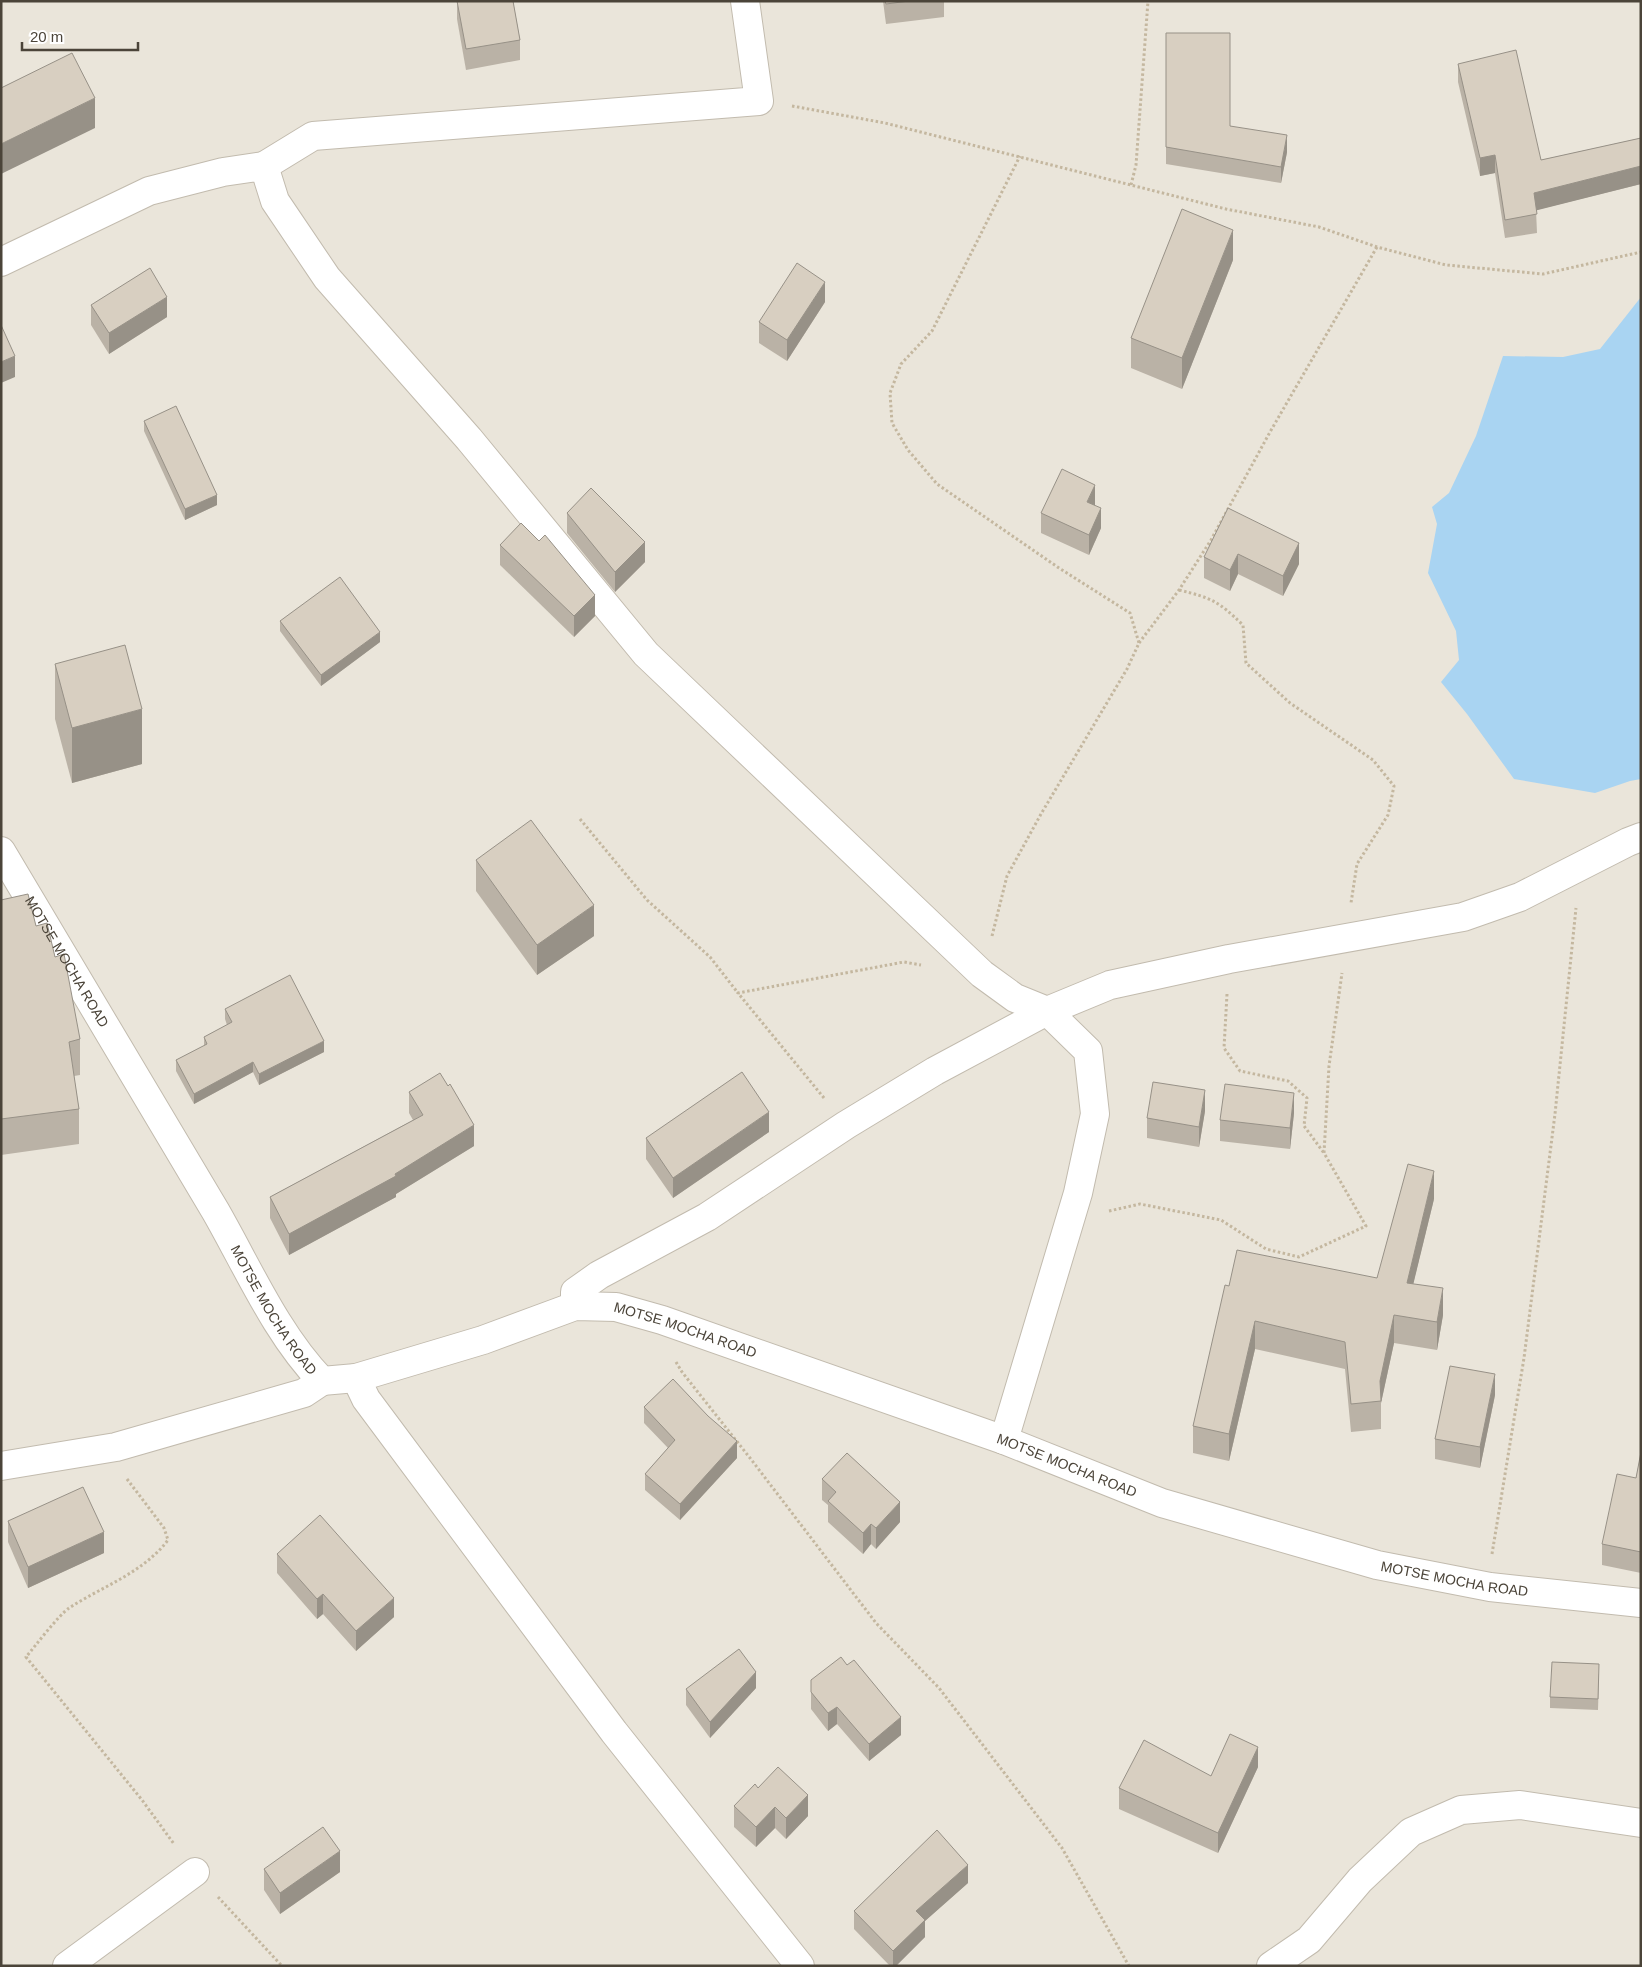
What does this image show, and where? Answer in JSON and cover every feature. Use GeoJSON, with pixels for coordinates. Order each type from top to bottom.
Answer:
{"type":"FeatureCollection","features":[{"type":"Feature","properties":{"kind":"street"},"geometry":{"type":"LineString","coordinates":[[1,262],[149,191],[223,172],[264,166],[313,136],[759,101],[745,1]]}},
{"type":"Feature","properties":{"kind":"street"},"geometry":{"type":"LineString","coordinates":[[264,166],[275,201],[327,278],[469,439],[646,654],[982,974],[1015,998],[1047,1011],[1088,1050],[1095,1114],[1078,1193],[1004,1440]]}},
{"type":"Feature","properties":{"kind":"street"},"geometry":{"type":"LineString","coordinates":[[574,1306],[575,1292],[600,1275],[707,1217],[934,1071],[1047,1011],[1110,985],[1229,959],[1463,917],[1520,897],[1641,837]]}},
{"type":"Feature","properties":{"kind":"street","name":"MOTSE MOCHA ROAD"},"geometry":{"type":"LineString","coordinates":[[1,851],[236,1247],[282,1329],[309,1367],[322,1381],[356,1378],[483,1340],[574,1306],[616,1307],[662,1320],[1004,1440],[1162,1503],[1377,1565],[1490,1586],[1641,1603]]}},
{"type":"Feature","properties":{"kind":"street"},"geometry":{"type":"LineString","coordinates":[[356,1378],[366,1399],[614,1732],[800,1966]]}},
{"type":"Feature","properties":{"kind":"street"},"geometry":{"type":"LineString","coordinates":[[1,1466],[116,1447],[304,1393],[322,1381]]}},
{"type":"Feature","properties":{"kind":"street"},"geometry":{"type":"LineString","coordinates":[[1271,1966],[1309,1940],[1360,1880],[1411,1832],[1462,1810],[1520,1805],[1641,1823]]}},
{"type":"Feature","properties":{"kind":"street"},"geometry":{"type":"LineString","coordinates":[[67,1966],[195,1872]]}},
{"type":"Feature","properties":{"kind":"path"},"geometry":{"type":"LineString","coordinates":[[1131,185],[1136,165],[1148,1]]}},
{"type":"Feature","properties":{"kind":"path"},"geometry":{"type":"LineString","coordinates":[[759,101],[885,123],[1226,208],[1319,227],[1378,247],[1446,265],[1543,274],[1641,252]]}},
{"type":"Feature","properties":{"kind":"path"},"geometry":{"type":"LineString","coordinates":[[1020,156],[932,331],[901,364],[890,393],[892,423],[908,450],[937,484],[1059,568],[1130,613],[1139,643]]}},
{"type":"Feature","properties":{"kind":"path"},"geometry":{"type":"LineString","coordinates":[[982,974],[1007,876],[1041,814],[1127,669],[1139,643],[1179,590],[1211,540],[1270,432],[1378,247]]}},
{"type":"Feature","properties":{"kind":"path"},"geometry":{"type":"LineString","coordinates":[[1179,590],[1206,596],[1223,605],[1243,625],[1246,663],[1290,703],[1373,760],[1394,786],[1388,815],[1357,864],[1329,1066],[1324,1153]]}},
{"type":"Feature","properties":{"kind":"path"},"geometry":{"type":"LineString","coordinates":[[580,819],[647,900],[710,957],[846,1126]]}},
{"type":"Feature","properties":{"kind":"path"},"geometry":{"type":"LineString","coordinates":[[1490,1586],[1493,1549],[1524,1358],[1555,1114],[1580,867]]}},
{"type":"Feature","properties":{"kind":"path"},"geometry":{"type":"LineString","coordinates":[[1069,1220],[1140,1204],[1221,1220],[1266,1249],[1299,1257],[1366,1226],[1324,1153],[1304,1126],[1307,1098],[1288,1080],[1240,1071],[1224,1048],[1229,959]]}},
{"type":"Feature","properties":{"kind":"path"},"geometry":{"type":"LineString","coordinates":[[738,993],[904,962],[923,965]]}},
{"type":"Feature","properties":{"kind":"path"},"geometry":{"type":"LineString","coordinates":[[662,1320],[661,1336],[682,1372],[779,1495],[876,1623],[938,1688],[1062,1848],[1129,1966]]}},
{"type":"Feature","properties":{"kind":"path"},"geometry":{"type":"LineString","coordinates":[[116,1447],[126,1477],[164,1528],[168,1540],[159,1552],[127,1576],[68,1609],[26,1657],[142,1800],[195,1872],[282,1966]]}},
{"type":"Feature","properties":{"kind":"shaded area"},"geometry":{"type":"Polygon","coordinates":[[[1,1],[1641,1],[1641,1966],[1,1966],[1,1]]]}},
{"type":"Feature","properties":{"kind":"water"},"geometry":{"type":"Polygon","coordinates":[[[1641,297],[1641,779],[1595,793],[1514,779],[1467,714],[1441,682],[1459,660],[1456,631],[1428,573],[1437,524],[1432,507],[1449,493],[1476,436],[1503,356],[1563,357],[1600,349],[1641,297]]]}},
{"type":"Feature","properties":{"kind":"building"},"geometry":{"type":"Polygon","coordinates":[[[457,1],[513,1],[520,40],[466,49],[457,1]]]}},
{"type":"Feature","properties":{"kind":"building"},"geometry":{"type":"Polygon","coordinates":[[[885,1],[909,1],[886,4],[885,1]]]}},
{"type":"Feature","properties":{"kind":"building"},"geometry":{"type":"Polygon","coordinates":[[[1166,33],[1230,33],[1230,126],[1287,135],[1281,167],[1166,147],[1166,33]]]}},
{"type":"Feature","properties":{"kind":"building"},"geometry":{"type":"Polygon","coordinates":[[[1516,50],[1541,160],[1641,138],[1641,166],[1534,193],[1537,214],[1505,220],[1495,155],[1480,158],[1458,64],[1516,50]]]}},
{"type":"Feature","properties":{"kind":"building"},"geometry":{"type":"Polygon","coordinates":[[[72,53],[95,98],[1,144],[1,88],[72,53]]]}},
{"type":"Feature","properties":{"kind":"building"},"geometry":{"type":"Polygon","coordinates":[[[1182,209],[1233,230],[1182,358],[1131,338],[1182,209]]]}},
{"type":"Feature","properties":{"kind":"building"},"geometry":{"type":"Polygon","coordinates":[[[797,263],[825,282],[787,340],[759,322],[797,263]]]}},
{"type":"Feature","properties":{"kind":"building"},"geometry":{"type":"Polygon","coordinates":[[[150,268],[167,297],[109,333],[91,305],[150,268]]]}},
{"type":"Feature","properties":{"kind":"building"},"geometry":{"type":"Polygon","coordinates":[[[1,325],[15,356],[1,362],[1,325]]]}},
{"type":"Feature","properties":{"kind":"building"},"geometry":{"type":"Polygon","coordinates":[[[176,406],[217,495],[185,509],[144,421],[176,406]]]}},
{"type":"Feature","properties":{"kind":"building"},"geometry":{"type":"Polygon","coordinates":[[[1062,469],[1095,485],[1087,502],[1101,508],[1089,535],[1041,513],[1062,469]]]}},
{"type":"Feature","properties":{"kind":"building"},"geometry":{"type":"Polygon","coordinates":[[[591,488],[645,542],[615,572],[567,513],[591,488]]]}},
{"type":"Feature","properties":{"kind":"building"},"geometry":{"type":"Polygon","coordinates":[[[1228,508],[1299,543],[1283,576],[1238,554],[1230,570],[1204,557],[1228,508]]]}},
{"type":"Feature","properties":{"kind":"building"},"geometry":{"type":"Polygon","coordinates":[[[521,523],[539,541],[545,535],[595,595],[574,616],[500,545],[521,523]]]}},
{"type":"Feature","properties":{"kind":"building"},"geometry":{"type":"Polygon","coordinates":[[[340,577],[380,632],[321,675],[280,621],[340,577]]]}},
{"type":"Feature","properties":{"kind":"building"},"geometry":{"type":"Polygon","coordinates":[[[125,645],[142,709],[72,728],[55,664],[125,645]]]}},
{"type":"Feature","properties":{"kind":"building"},"geometry":{"type":"Polygon","coordinates":[[[531,820],[594,905],[537,945],[476,860],[531,820]]]}},
{"type":"Feature","properties":{"kind":"building"},"geometry":{"type":"Polygon","coordinates":[[[28,894],[36,926],[47,923],[55,957],[64,954],[80,1039],[69,1042],[79,1109],[1,1119],[1,900],[28,894]]]}},
{"type":"Feature","properties":{"kind":"building"},"geometry":{"type":"Polygon","coordinates":[[[290,975],[324,1041],[259,1074],[253,1062],[194,1094],[176,1060],[207,1044],[204,1037],[232,1022],[225,1009],[290,975]]]}},
{"type":"Feature","properties":{"kind":"building"},"geometry":{"type":"Polygon","coordinates":[[[742,1072],[769,1112],[673,1178],[646,1138],[742,1072]]]}},
{"type":"Feature","properties":{"kind":"building"},"geometry":{"type":"Polygon","coordinates":[[[440,1073],[448,1086],[450,1084],[474,1125],[395,1174],[396,1176],[289,1234],[270,1197],[423,1115],[409,1092],[440,1073]]]}},
{"type":"Feature","properties":{"kind":"building"},"geometry":{"type":"Polygon","coordinates":[[[1153,1082],[1205,1090],[1199,1127],[1147,1118],[1153,1082]]]}},
{"type":"Feature","properties":{"kind":"building"},"geometry":{"type":"Polygon","coordinates":[[[1225,1084],[1294,1093],[1290,1128],[1220,1120],[1225,1084]]]}},
{"type":"Feature","properties":{"kind":"building"},"geometry":{"type":"Polygon","coordinates":[[[1408,1164],[1434,1171],[1407,1283],[1443,1288],[1437,1322],[1394,1315],[1380,1381],[1381,1401],[1351,1404],[1345,1342],[1255,1321],[1229,1434],[1193,1426],[1225,1285],[1229,1286],[1237,1250],[1377,1278],[1408,1164]]]}},
{"type":"Feature","properties":{"kind":"building"},"geometry":{"type":"Polygon","coordinates":[[[1450,1366],[1495,1374],[1480,1447],[1435,1439],[1450,1366]]]}},
{"type":"Feature","properties":{"kind":"building"},"geometry":{"type":"Polygon","coordinates":[[[673,1379],[708,1416],[737,1441],[680,1504],[645,1474],[675,1440],[644,1407],[673,1379]]]}},
{"type":"Feature","properties":{"kind":"building"},"geometry":{"type":"Polygon","coordinates":[[[1641,1452],[1641,1552],[1602,1544],[1617,1474],[1636,1478],[1641,1452]]]}},
{"type":"Feature","properties":{"kind":"building"},"geometry":{"type":"Polygon","coordinates":[[[847,1453],[900,1502],[876,1528],[871,1524],[863,1533],[828,1501],[836,1492],[822,1479],[847,1453]]]}},
{"type":"Feature","properties":{"kind":"building"},"geometry":{"type":"Polygon","coordinates":[[[83,1487],[104,1532],[28,1567],[8,1521],[83,1487]]]}},
{"type":"Feature","properties":{"kind":"building"},"geometry":{"type":"Polygon","coordinates":[[[320,1515],[394,1598],[356,1631],[323,1594],[317,1599],[277,1554],[320,1515]]]}},
{"type":"Feature","properties":{"kind":"building"},"geometry":{"type":"Polygon","coordinates":[[[739,1649],[756,1672],[710,1722],[686,1689],[739,1649]]]}},
{"type":"Feature","properties":{"kind":"building"},"geometry":{"type":"Polygon","coordinates":[[[841,1657],[847,1665],[854,1660],[901,1717],[869,1744],[837,1707],[828,1713],[811,1692],[811,1680],[841,1657]]]}},
{"type":"Feature","properties":{"kind":"building"},"geometry":{"type":"Polygon","coordinates":[[[1552,1662],[1599,1664],[1598,1699],[1550,1697],[1552,1662]]]}},
{"type":"Feature","properties":{"kind":"building"},"geometry":{"type":"Polygon","coordinates":[[[1230,1734],[1258,1747],[1218,1833],[1119,1788],[1144,1740],[1211,1776],[1230,1734]]]}},
{"type":"Feature","properties":{"kind":"building"},"geometry":{"type":"Polygon","coordinates":[[[778,1767],[808,1795],[786,1818],[775,1807],[756,1827],[734,1806],[755,1784],[758,1788],[778,1767]]]}},
{"type":"Feature","properties":{"kind":"building"},"geometry":{"type":"Polygon","coordinates":[[[323,1827],[340,1851],[280,1893],[264,1869],[323,1827]]]}},
{"type":"Feature","properties":{"kind":"building"},"geometry":{"type":"Polygon","coordinates":[[[937,1830],[968,1865],[916,1911],[925,1920],[893,1951],[854,1911],[937,1830]]]}}]}
